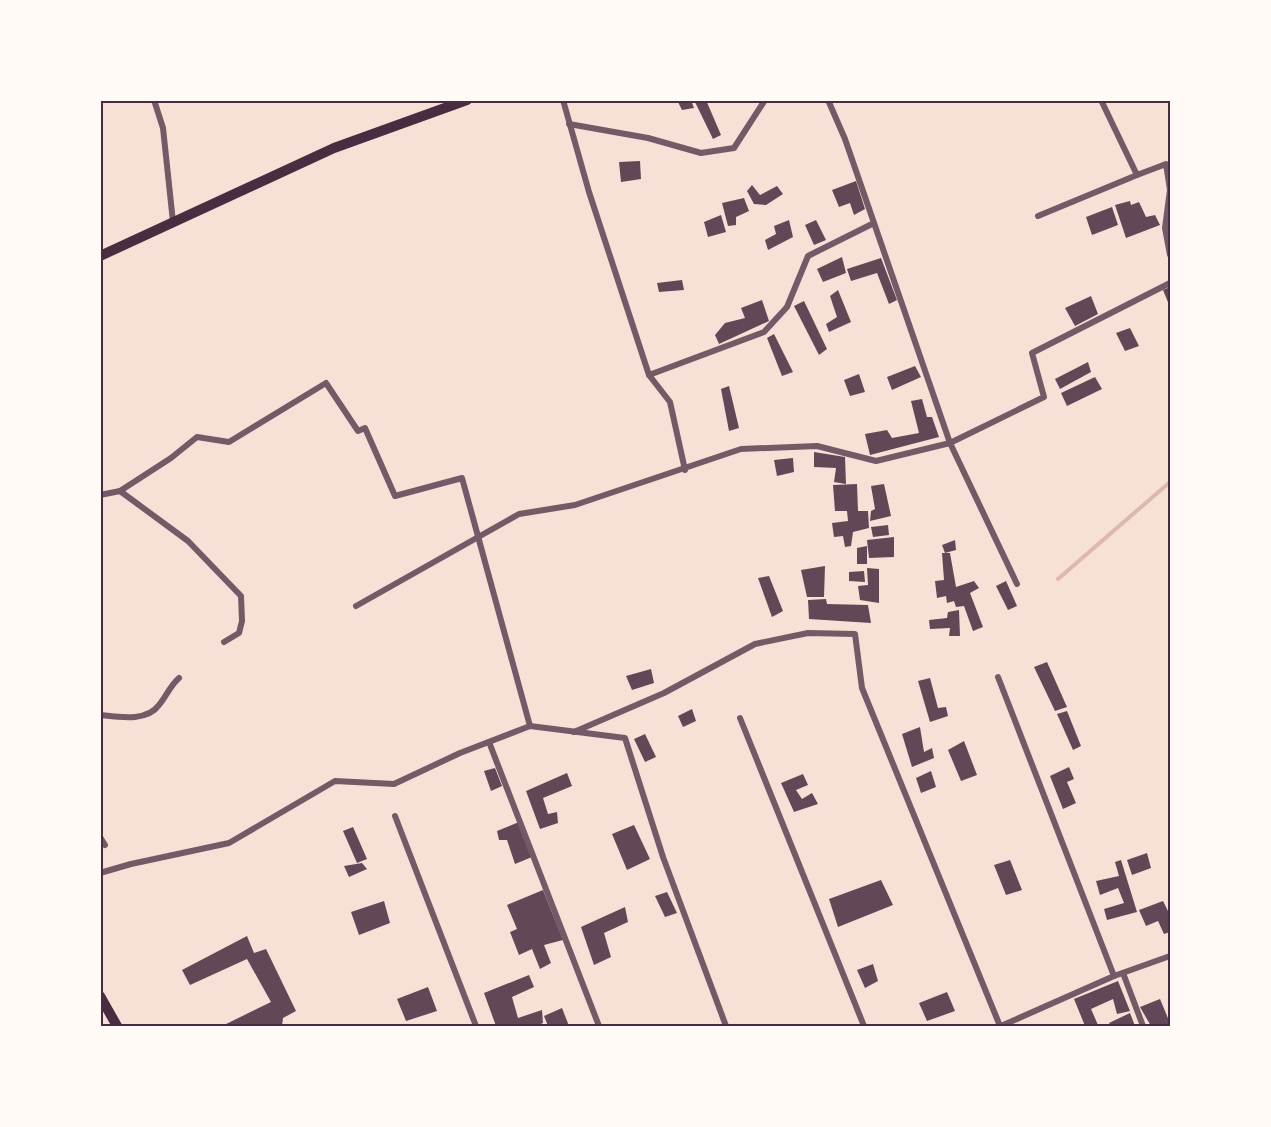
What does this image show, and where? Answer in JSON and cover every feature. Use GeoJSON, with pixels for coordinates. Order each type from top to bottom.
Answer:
{"type":"FeatureCollection","features":[{"type":"Feature","properties":{"kind":"main road"},"geometry":{"type":"LineString","coordinates":[[100,256],[334,147],[467,100]]}},
{"type":"Feature","properties":{"kind":"main road"},"geometry":{"type":"LineString","coordinates":[[100,996],[117,1026]]}},
{"type":"Feature","properties":{"kind":"street"},"geometry":{"type":"LineString","coordinates":[[154,100],[163,128],[173,222]]}},
{"type":"Feature","properties":{"kind":"street"},"geometry":{"type":"LineString","coordinates":[[563,100],[589,192],[649,375],[670,402],[685,470]]}},
{"type":"Feature","properties":{"kind":"street"},"geometry":{"type":"LineString","coordinates":[[569,124],[648,138],[701,153],[734,148],[765,100]]}},
{"type":"Feature","properties":{"kind":"street"},"geometry":{"type":"LineString","coordinates":[[828,100],[845,139],[950,443],[1017,584]]}},
{"type":"Feature","properties":{"kind":"street"},"geometry":{"type":"LineString","coordinates":[[1101,100],[1137,176]]}},
{"type":"Feature","properties":{"kind":"street"},"geometry":{"type":"LineString","coordinates":[[1038,216],[1166,164],[1170,190],[1165,228],[1170,255]]}},
{"type":"Feature","properties":{"kind":"street"},"geometry":{"type":"LineString","coordinates":[[649,375],[764,332],[787,307],[808,256],[874,223]]}},
{"type":"Feature","properties":{"kind":"street"},"geometry":{"type":"LineString","coordinates":[[356,606],[478,535],[519,514],[574,505],[685,470],[741,449],[817,446],[876,461],[950,443],[1044,397],[1032,353],[1170,283]]}},
{"type":"Feature","properties":{"kind":"street"},"geometry":{"type":"LineString","coordinates":[[100,495],[120,491],[171,458],[197,436],[229,442],[326,383],[358,431],[365,428],[395,496],[462,478],[531,726]]}},
{"type":"Feature","properties":{"kind":"street"},"geometry":{"type":"LineString","coordinates":[[120,491],[188,541],[241,596],[242,621],[239,633],[224,642]]}},
{"type":"Feature","properties":{"kind":"street"},"geometry":{"type":"LineString","coordinates":[[574,732],[664,693],[755,644],[808,633],[855,634],[862,688],[1000,1026],[1114,976],[1170,956]]}},
{"type":"Feature","properties":{"kind":"street"},"geometry":{"type":"LineString","coordinates":[[998,677],[1114,976]]}},
{"type":"Feature","properties":{"kind":"street"},"geometry":{"type":"LineString","coordinates":[[100,715],[124,717],[143,715],[159,706],[168,688],[179,678]]}},
{"type":"Feature","properties":{"kind":"street"},"geometry":{"type":"LineString","coordinates":[[740,718],[864,1026]]}},
{"type":"Feature","properties":{"kind":"street"},"geometry":{"type":"LineString","coordinates":[[100,873],[229,843],[335,781],[394,784],[531,726],[625,738],[663,857],[726,1026]]}},
{"type":"Feature","properties":{"kind":"street"},"geometry":{"type":"LineString","coordinates":[[489,742],[599,1026]]}},
{"type":"Feature","properties":{"kind":"street"},"geometry":{"type":"LineString","coordinates":[[394,816],[476,1026]]}},
{"type":"Feature","properties":{"kind":"street"},"geometry":{"type":"LineString","coordinates":[[100,837],[105,845]]}},
{"type":"Feature","properties":{"kind":"street"},"geometry":{"type":"LineString","coordinates":[[1122,973],[1143,1026]]}},
{"type":"Feature","properties":{"kind":"building"},"geometry":{"type":"Polygon","coordinates":[[[677,100],[691,100],[694,108],[682,110],[677,100]]]}},
{"type":"Feature","properties":{"kind":"building"},"geometry":{"type":"Polygon","coordinates":[[[694,100],[706,100],[721,135],[713,139],[694,100]]]}},
{"type":"Feature","properties":{"kind":"building"},"geometry":{"type":"Polygon","coordinates":[[[640,161],[641,179],[621,182],[619,162],[640,161]]]}},
{"type":"Feature","properties":{"kind":"building"},"geometry":{"type":"Polygon","coordinates":[[[856,181],[865,209],[854,215],[850,203],[839,207],[832,190],[856,181]]]}},
{"type":"Feature","properties":{"kind":"building"},"geometry":{"type":"Polygon","coordinates":[[[752,185],[760,195],[777,186],[783,194],[766,205],[754,204],[747,191],[752,185]]]}},
{"type":"Feature","properties":{"kind":"building"},"geometry":{"type":"Polygon","coordinates":[[[744,198],[749,211],[736,217],[736,225],[728,226],[722,203],[744,198]]]}},
{"type":"Feature","properties":{"kind":"building"},"geometry":{"type":"Polygon","coordinates":[[[1130,201],[1131,205],[1139,202],[1146,217],[1155,215],[1160,225],[1126,238],[1115,205],[1130,201]]]}},
{"type":"Feature","properties":{"kind":"building"},"geometry":{"type":"Polygon","coordinates":[[[1112,207],[1118,225],[1092,235],[1086,217],[1112,207]]]}},
{"type":"Feature","properties":{"kind":"building"},"geometry":{"type":"Polygon","coordinates":[[[721,215],[726,232],[708,237],[704,222],[721,215]]]}},
{"type":"Feature","properties":{"kind":"building"},"geometry":{"type":"Polygon","coordinates":[[[789,220],[793,237],[768,250],[765,240],[776,234],[774,226],[789,220]]]}},
{"type":"Feature","properties":{"kind":"building"},"geometry":{"type":"Polygon","coordinates":[[[816,220],[826,240],[814,245],[805,225],[816,220]]]}},
{"type":"Feature","properties":{"kind":"building"},"geometry":{"type":"Polygon","coordinates":[[[842,257],[846,273],[823,282],[817,269],[842,257]]]}},
{"type":"Feature","properties":{"kind":"building"},"geometry":{"type":"Polygon","coordinates":[[[881,258],[897,300],[889,304],[877,273],[851,281],[847,269],[881,258]]]}},
{"type":"Feature","properties":{"kind":"building"},"geometry":{"type":"Polygon","coordinates":[[[682,280],[684,290],[659,292],[657,283],[682,280]]]}},
{"type":"Feature","properties":{"kind":"building"},"geometry":{"type":"Polygon","coordinates":[[[1170,287],[1170,307],[1163,290],[1170,287]]]}},
{"type":"Feature","properties":{"kind":"building"},"geometry":{"type":"Polygon","coordinates":[[[838,290],[851,322],[829,332],[826,324],[837,317],[830,296],[838,290]]]}},
{"type":"Feature","properties":{"kind":"building"},"geometry":{"type":"Polygon","coordinates":[[[1091,296],[1098,314],[1075,326],[1065,308],[1091,296]]]}},
{"type":"Feature","properties":{"kind":"building"},"geometry":{"type":"Polygon","coordinates":[[[762,300],[769,321],[719,344],[715,335],[725,323],[745,318],[741,308],[762,300]]]}},
{"type":"Feature","properties":{"kind":"building"},"geometry":{"type":"Polygon","coordinates":[[[804,301],[827,349],[819,355],[794,306],[804,301]]]}},
{"type":"Feature","properties":{"kind":"building"},"geometry":{"type":"Polygon","coordinates":[[[1130,328],[1139,346],[1125,351],[1116,333],[1130,328]]]}},
{"type":"Feature","properties":{"kind":"building"},"geometry":{"type":"Polygon","coordinates":[[[774,334],[793,372],[782,376],[767,338],[774,334]]]}},
{"type":"Feature","properties":{"kind":"building"},"geometry":{"type":"Polygon","coordinates":[[[1088,362],[1091,372],[1060,389],[1055,379],[1088,362]]]}},
{"type":"Feature","properties":{"kind":"building"},"geometry":{"type":"Polygon","coordinates":[[[915,366],[921,377],[892,390],[887,377],[915,366]]]}},
{"type":"Feature","properties":{"kind":"building"},"geometry":{"type":"Polygon","coordinates":[[[859,374],[865,392],[850,396],[844,380],[859,374]]]}},
{"type":"Feature","properties":{"kind":"building"},"geometry":{"type":"Polygon","coordinates":[[[1095,377],[1102,389],[1067,406],[1061,393],[1095,377]]]}},
{"type":"Feature","properties":{"kind":"building"},"geometry":{"type":"Polygon","coordinates":[[[729,386],[739,428],[729,431],[721,389],[729,386]]]}},
{"type":"Feature","properties":{"kind":"building"},"geometry":{"type":"Polygon","coordinates":[[[922,399],[927,417],[932,417],[939,437],[870,455],[865,434],[887,430],[892,438],[919,433],[911,401],[922,399]]]}},
{"type":"Feature","properties":{"kind":"building"},"geometry":{"type":"Polygon","coordinates":[[[814,452],[845,457],[846,484],[834,482],[836,468],[814,467],[814,452]]]}},
{"type":"Feature","properties":{"kind":"building"},"geometry":{"type":"Polygon","coordinates":[[[793,458],[794,472],[777,476],[774,460],[793,458]]]}},
{"type":"Feature","properties":{"kind":"building"},"geometry":{"type":"Polygon","coordinates":[[[857,484],[858,511],[868,511],[869,528],[853,532],[851,546],[845,547],[843,536],[834,537],[832,523],[848,521],[847,511],[835,511],[833,485],[857,484]]]}},
{"type":"Feature","properties":{"kind":"building"},"geometry":{"type":"Polygon","coordinates":[[[884,484],[891,516],[870,521],[871,511],[875,509],[871,486],[884,484]]]}},
{"type":"Feature","properties":{"kind":"building"},"geometry":{"type":"Polygon","coordinates":[[[888,525],[889,535],[873,537],[871,527],[888,525]]]}},
{"type":"Feature","properties":{"kind":"building"},"geometry":{"type":"Polygon","coordinates":[[[894,537],[894,557],[869,558],[867,540],[894,537]]]}},
{"type":"Feature","properties":{"kind":"building"},"geometry":{"type":"Polygon","coordinates":[[[955,540],[956,550],[945,553],[942,545],[955,540]]]}},
{"type":"Feature","properties":{"kind":"building"},"geometry":{"type":"Polygon","coordinates":[[[867,546],[867,564],[857,564],[857,548],[867,546]]]}},
{"type":"Feature","properties":{"kind":"building"},"geometry":{"type":"Polygon","coordinates":[[[942,553],[950,553],[956,587],[974,581],[979,588],[970,593],[983,627],[973,631],[964,606],[956,607],[954,601],[947,603],[946,596],[937,598],[935,581],[944,580],[942,553]]]}},
{"type":"Feature","properties":{"kind":"building"},"geometry":{"type":"Polygon","coordinates":[[[825,566],[824,597],[807,597],[801,570],[825,566]]]}},
{"type":"Feature","properties":{"kind":"building"},"geometry":{"type":"Polygon","coordinates":[[[867,568],[879,569],[879,603],[860,600],[858,586],[868,585],[867,568]]]}},
{"type":"Feature","properties":{"kind":"building"},"geometry":{"type":"Polygon","coordinates":[[[864,571],[865,582],[849,581],[849,572],[864,571]]]}},
{"type":"Feature","properties":{"kind":"building"},"geometry":{"type":"Polygon","coordinates":[[[769,576],[783,611],[772,617],[758,578],[769,576]]]}},
{"type":"Feature","properties":{"kind":"building"},"geometry":{"type":"Polygon","coordinates":[[[1006,581],[1017,606],[1008,610],[996,586],[1006,581]]]}},
{"type":"Feature","properties":{"kind":"building"},"geometry":{"type":"Polygon","coordinates":[[[826,599],[827,604],[868,605],[871,623],[809,619],[808,600],[826,599]]]}},
{"type":"Feature","properties":{"kind":"building"},"geometry":{"type":"Polygon","coordinates":[[[959,610],[960,636],[949,636],[950,628],[930,629],[929,620],[947,618],[948,612],[959,610]]]}},
{"type":"Feature","properties":{"kind":"building"},"geometry":{"type":"Polygon","coordinates":[[[1047,662],[1067,707],[1055,711],[1034,667],[1047,662]]]}},
{"type":"Feature","properties":{"kind":"building"},"geometry":{"type":"Polygon","coordinates":[[[651,669],[654,683],[632,690],[626,676],[651,669]]]}},
{"type":"Feature","properties":{"kind":"building"},"geometry":{"type":"Polygon","coordinates":[[[930,678],[938,708],[946,707],[948,716],[930,722],[918,681],[930,678]]]}},
{"type":"Feature","properties":{"kind":"building"},"geometry":{"type":"Polygon","coordinates":[[[692,709],[696,721],[683,727],[678,716],[692,709]]]}},
{"type":"Feature","properties":{"kind":"building"},"geometry":{"type":"Polygon","coordinates":[[[1067,711],[1081,746],[1073,750],[1057,714],[1067,711]]]}},
{"type":"Feature","properties":{"kind":"building"},"geometry":{"type":"Polygon","coordinates":[[[920,727],[924,752],[932,748],[934,758],[912,767],[902,734],[920,727]]]}},
{"type":"Feature","properties":{"kind":"building"},"geometry":{"type":"Polygon","coordinates":[[[645,734],[656,757],[645,762],[634,739],[645,734]]]}},
{"type":"Feature","properties":{"kind":"building"},"geometry":{"type":"Polygon","coordinates":[[[964,741],[977,775],[961,781],[948,750],[964,741]]]}},
{"type":"Feature","properties":{"kind":"building"},"geometry":{"type":"Polygon","coordinates":[[[1069,767],[1074,779],[1067,782],[1076,803],[1063,809],[1050,776],[1069,767]]]}},
{"type":"Feature","properties":{"kind":"building"},"geometry":{"type":"Polygon","coordinates":[[[495,768],[502,786],[491,791],[484,771],[495,768]]]}},
{"type":"Feature","properties":{"kind":"building"},"geometry":{"type":"Polygon","coordinates":[[[931,771],[936,787],[921,793],[916,778],[931,771]]]}},
{"type":"Feature","properties":{"kind":"building"},"geometry":{"type":"Polygon","coordinates":[[[567,773],[572,786],[543,798],[548,814],[557,812],[558,823],[540,829],[526,791],[567,773]]]}},
{"type":"Feature","properties":{"kind":"building"},"geometry":{"type":"Polygon","coordinates":[[[803,774],[808,785],[796,790],[802,799],[812,793],[818,804],[794,812],[781,783],[803,774]]]}},
{"type":"Feature","properties":{"kind":"building"},"geometry":{"type":"Polygon","coordinates":[[[519,822],[532,857],[515,864],[507,840],[499,840],[497,831],[519,822]]]}},
{"type":"Feature","properties":{"kind":"building"},"geometry":{"type":"Polygon","coordinates":[[[634,825],[650,859],[627,870],[612,834],[634,825]]]}},
{"type":"Feature","properties":{"kind":"building"},"geometry":{"type":"Polygon","coordinates":[[[353,827],[367,859],[357,863],[343,831],[353,827]]]}},
{"type":"Feature","properties":{"kind":"building"},"geometry":{"type":"Polygon","coordinates":[[[1147,853],[1151,868],[1132,875],[1127,860],[1147,853]]]}},
{"type":"Feature","properties":{"kind":"building"},"geometry":{"type":"Polygon","coordinates":[[[1010,860],[1022,890],[1006,895],[994,865],[1010,860]]]}},
{"type":"Feature","properties":{"kind":"building"},"geometry":{"type":"Polygon","coordinates":[[[1121,860],[1137,912],[1107,920],[1104,909],[1124,903],[1118,888],[1100,895],[1096,881],[1119,876],[1115,862],[1121,860]]]}},
{"type":"Feature","properties":{"kind":"building"},"geometry":{"type":"Polygon","coordinates":[[[362,863],[367,869],[349,877],[344,866],[362,863]]]}},
{"type":"Feature","properties":{"kind":"building"},"geometry":{"type":"Polygon","coordinates":[[[881,880],[893,905],[838,927],[829,899],[881,880]]]}},
{"type":"Feature","properties":{"kind":"building"},"geometry":{"type":"Polygon","coordinates":[[[543,890],[563,940],[544,945],[551,963],[540,969],[532,949],[519,955],[510,932],[517,929],[507,905],[543,890]]]}},
{"type":"Feature","properties":{"kind":"building"},"geometry":{"type":"Polygon","coordinates":[[[667,892],[677,913],[665,917],[655,896],[667,892]]]}},
{"type":"Feature","properties":{"kind":"building"},"geometry":{"type":"Polygon","coordinates":[[[384,901],[390,923],[359,935],[351,912],[384,901]]]}},
{"type":"Feature","properties":{"kind":"building"},"geometry":{"type":"Polygon","coordinates":[[[1163,901],[1170,915],[1170,932],[1164,934],[1158,921],[1146,926],[1139,910],[1163,901]]]}},
{"type":"Feature","properties":{"kind":"building"},"geometry":{"type":"Polygon","coordinates":[[[625,907],[628,922],[604,933],[611,957],[594,965],[581,927],[625,907]]]}},
{"type":"Feature","properties":{"kind":"building"},"geometry":{"type":"Polygon","coordinates":[[[247,936],[254,953],[266,949],[296,1011],[283,1018],[282,1026],[222,1026],[271,1002],[247,959],[190,985],[182,970],[247,936]]]}},
{"type":"Feature","properties":{"kind":"building"},"geometry":{"type":"Polygon","coordinates":[[[873,964],[878,981],[865,988],[857,970],[873,964]]]}},
{"type":"Feature","properties":{"kind":"building"},"geometry":{"type":"Polygon","coordinates":[[[529,975],[534,987],[512,997],[518,1018],[542,1010],[543,1023],[536,1026],[496,1026],[484,993],[529,975]]]}},
{"type":"Feature","properties":{"kind":"building"},"geometry":{"type":"Polygon","coordinates":[[[1118,981],[1130,1011],[1117,1014],[1113,999],[1091,1009],[1098,1025],[1085,1026],[1074,999],[1118,981]]]}},
{"type":"Feature","properties":{"kind":"building"},"geometry":{"type":"Polygon","coordinates":[[[428,987],[437,1011],[406,1021],[397,999],[428,987]]]}},
{"type":"Feature","properties":{"kind":"building"},"geometry":{"type":"Polygon","coordinates":[[[947,992],[955,1011],[927,1021],[919,1003],[947,992]]]}},
{"type":"Feature","properties":{"kind":"building"},"geometry":{"type":"Polygon","coordinates":[[[1160,999],[1170,1026],[1151,1026],[1140,1007],[1160,999]]]}},
{"type":"Feature","properties":{"kind":"building"},"geometry":{"type":"Polygon","coordinates":[[[562,1008],[569,1026],[548,1026],[544,1016],[562,1008]]]}},
{"type":"Feature","properties":{"kind":"building"},"geometry":{"type":"Polygon","coordinates":[[[1130,1013],[1135,1026],[1111,1026],[1109,1023],[1130,1013]]]}},
{"type":"Feature","properties":{"kind":"waterway"},"geometry":{"type":"LineString","coordinates":[[1058,579],[1170,482]]}}]}
